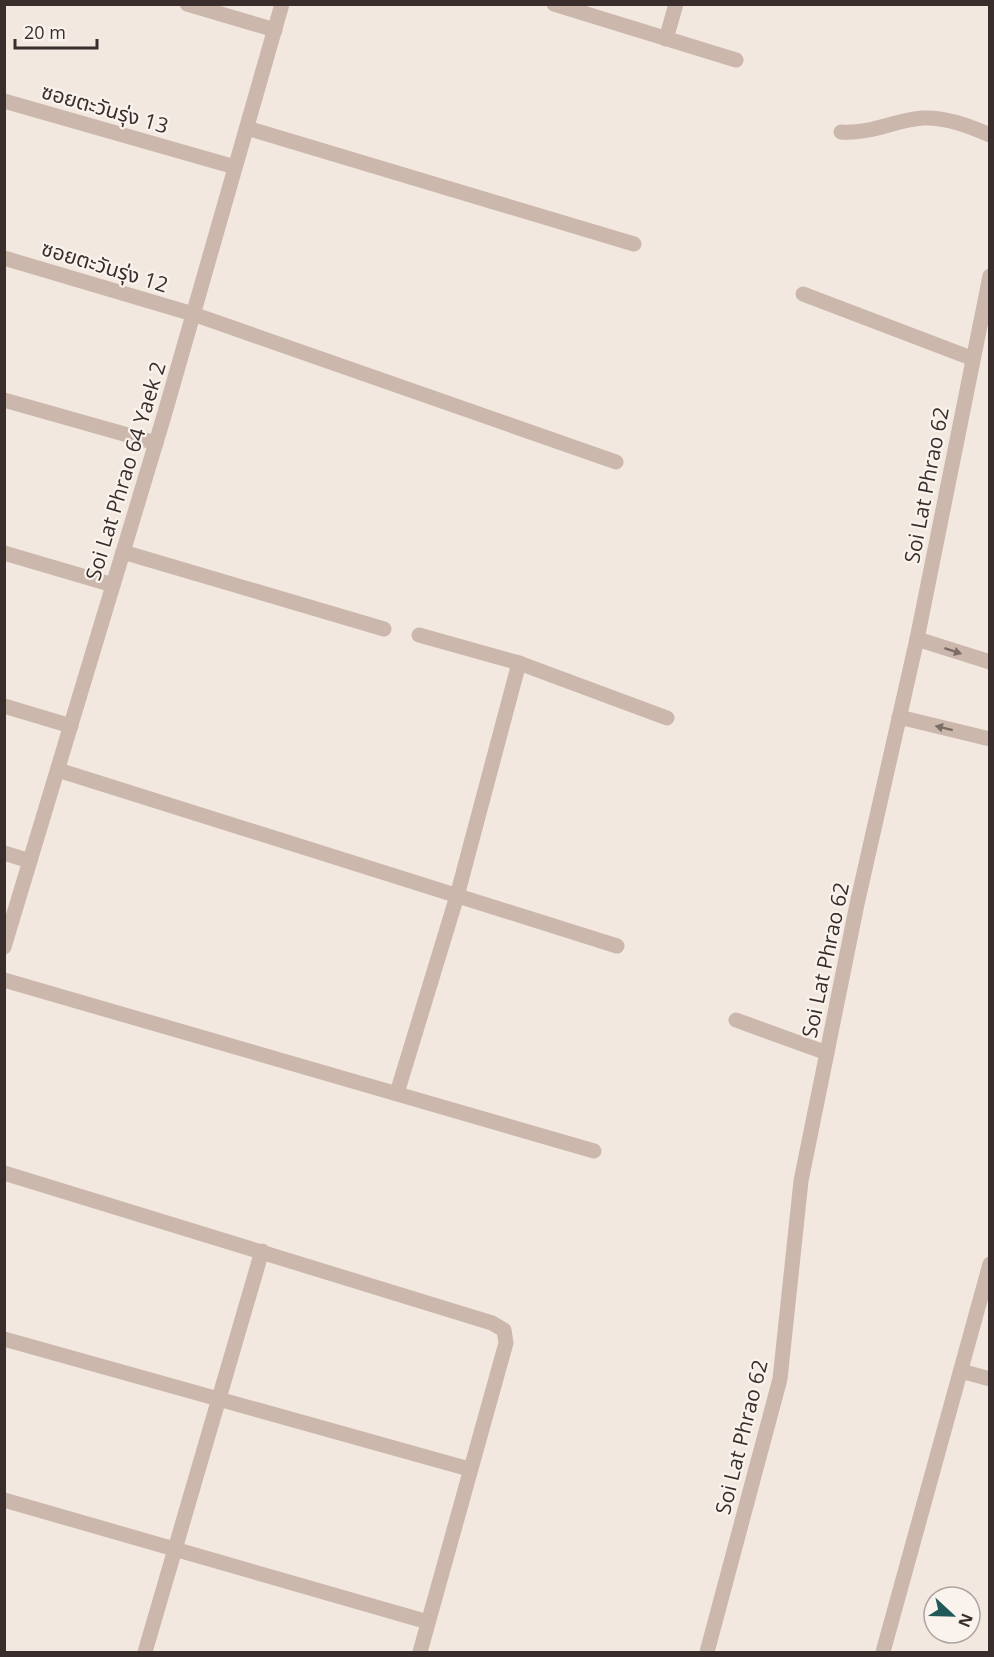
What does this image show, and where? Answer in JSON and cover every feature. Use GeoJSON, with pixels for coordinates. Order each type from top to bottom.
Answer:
{"type":"FeatureCollection","features":[{"type":"Feature","properties":{"kind":"street"},"geometry":{"type":"LineString","coordinates":[[187,4],[275,30]]}},
{"type":"Feature","properties":{"kind":"street","name":"Soi Lat Phrao 64 Yaek 2"},"geometry":{"type":"LineString","coordinates":[[4,947],[156,443],[282,4]]}},
{"type":"Feature","properties":{"kind":"street"},"geometry":{"type":"LineString","coordinates":[[554,4],[736,60]]}},
{"type":"Feature","properties":{"kind":"street"},"geometry":{"type":"LineString","coordinates":[[666,39],[676,4]]}},
{"type":"Feature","properties":{"kind":"street","name":"ซอยตะวันรุ่ง 13"},"geometry":{"type":"LineString","coordinates":[[4,101],[235,167]]}},
{"type":"Feature","properties":{"kind":"street"},"geometry":{"type":"LineString","coordinates":[[841,132],[861,133],[922,118],[955,122],[990,135]]}},
{"type":"Feature","properties":{"kind":"street"},"geometry":{"type":"LineString","coordinates":[[247,128],[634,244]]}},
{"type":"Feature","properties":{"kind":"street","name":"ซอยตะวันรุ่ง 12"},"geometry":{"type":"LineString","coordinates":[[4,258],[193,314],[616,462]]}},
{"type":"Feature","properties":{"kind":"street","name":"Soi Lat Phrao 62"},"geometry":{"type":"LineString","coordinates":[[707,1653],[780,1379],[801,1181],[917,639],[971,358],[990,276]]}},
{"type":"Feature","properties":{"kind":"street"},"geometry":{"type":"LineString","coordinates":[[803,294],[971,358]]}},
{"type":"Feature","properties":{"kind":"street"},"geometry":{"type":"LineString","coordinates":[[4,400],[156,443]]}},
{"type":"Feature","properties":{"kind":"street"},"geometry":{"type":"LineString","coordinates":[[123,552],[384,629]]}},
{"type":"Feature","properties":{"kind":"street"},"geometry":{"type":"LineString","coordinates":[[4,553],[113,585]]}},
{"type":"Feature","properties":{"kind":"street"},"geometry":{"type":"LineString","coordinates":[[419,635],[519,663],[667,718]]}},
{"type":"Feature","properties":{"kind":"street"},"geometry":{"type":"LineString","coordinates":[[917,639],[990,662]]}},
{"type":"Feature","properties":{"kind":"street"},"geometry":{"type":"LineString","coordinates":[[397,1094],[457,896],[519,663]]}},
{"type":"Feature","properties":{"kind":"street"},"geometry":{"type":"LineString","coordinates":[[4,706],[71,726]]}},
{"type":"Feature","properties":{"kind":"street"},"geometry":{"type":"LineString","coordinates":[[899,717],[990,739]]}},
{"type":"Feature","properties":{"kind":"street"},"geometry":{"type":"LineString","coordinates":[[58,770],[616,946]]}},
{"type":"Feature","properties":{"kind":"street"},"geometry":{"type":"LineString","coordinates":[[4,853],[30,861]]}},
{"type":"Feature","properties":{"kind":"street"},"geometry":{"type":"LineString","coordinates":[[4,980],[594,1151]]}},
{"type":"Feature","properties":{"kind":"street"},"geometry":{"type":"LineString","coordinates":[[736,1020],[827,1053]]}},
{"type":"Feature","properties":{"kind":"street"},"geometry":{"type":"LineString","coordinates":[[4,1173],[492,1323],[504,1330],[506,1343],[469,1469],[420,1653]]}},
{"type":"Feature","properties":{"kind":"street"},"geometry":{"type":"LineString","coordinates":[[145,1653],[262,1251]]}},
{"type":"Feature","properties":{"kind":"street"},"geometry":{"type":"LineString","coordinates":[[883,1653],[990,1264]]}},
{"type":"Feature","properties":{"kind":"street"},"geometry":{"type":"LineString","coordinates":[[4,1340],[469,1469]]}},
{"type":"Feature","properties":{"kind":"street"},"geometry":{"type":"LineString","coordinates":[[961,1371],[990,1378]]}},
{"type":"Feature","properties":{"kind":"street"},"geometry":{"type":"LineString","coordinates":[[4,1500],[428,1622]]}}]}
